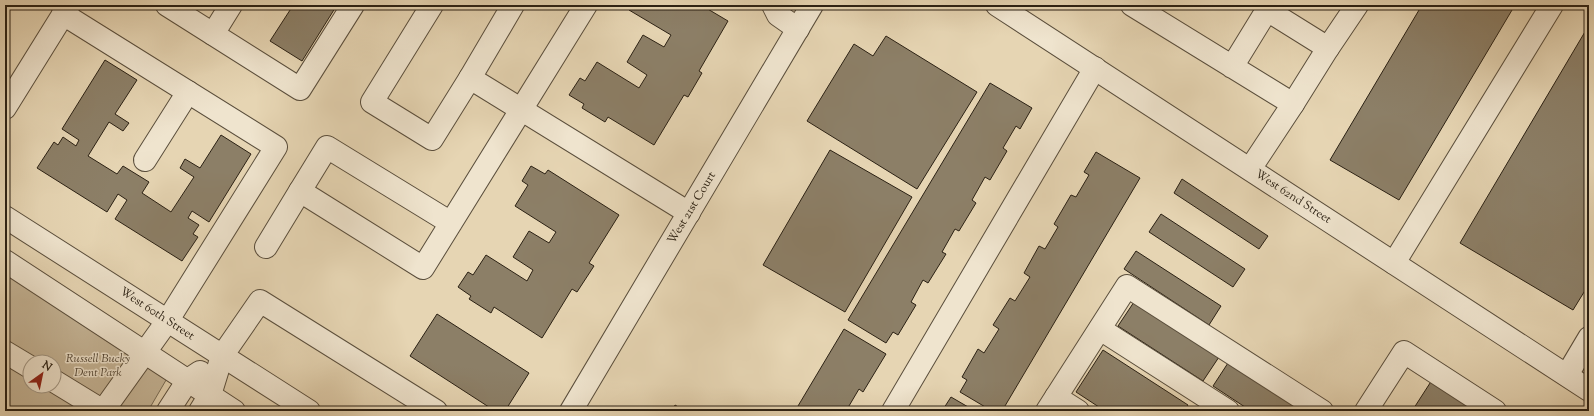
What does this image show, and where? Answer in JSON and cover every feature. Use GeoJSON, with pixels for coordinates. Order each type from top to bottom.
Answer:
{"type":"FeatureCollection","features":[{"type":"Feature","properties":{"kind":"street"},"geometry":{"type":"LineString","coordinates":[[167,5],[300,89],[353,5]]}},
{"type":"Feature","properties":{"kind":"street"},"geometry":{"type":"LineString","coordinates":[[213,34],[231,5]]}},
{"type":"Feature","properties":{"kind":"street"},"geometry":{"type":"LineString","coordinates":[[432,5],[372,102],[432,139],[513,5]]}},
{"type":"Feature","properties":{"kind":"street"},"geometry":{"type":"LineString","coordinates":[[300,191],[424,268],[586,5]]}},
{"type":"Feature","properties":{"kind":"street"},"geometry":{"type":"LineString","coordinates":[[773,5],[778,14],[798,29]]}},
{"type":"Feature","properties":{"kind":"street","name":"West 21st Court"},"geometry":{"type":"LineString","coordinates":[[571,411],[812,5]]}},
{"type":"Feature","properties":{"kind":"street","name":"West 62nd Street"},"geometry":{"type":"LineString","coordinates":[[997,5],[1589,390]]}},
{"type":"Feature","properties":{"kind":"street"},"geometry":{"type":"LineString","coordinates":[[1132,5],[1293,104]]}},
{"type":"Feature","properties":{"kind":"street"},"geometry":{"type":"LineString","coordinates":[[1250,169],[1357,5]]}},
{"type":"Feature","properties":{"kind":"street"},"geometry":{"type":"LineString","coordinates":[[1394,262],[1552,5]]}},
{"type":"Feature","properties":{"kind":"street"},"geometry":{"type":"LineString","coordinates":[[5,108],[66,9],[188,92],[276,147],[168,320],[103,411],[62,386]]}},
{"type":"Feature","properties":{"kind":"street"},"geometry":{"type":"LineString","coordinates":[[1232,67],[1267,10],[1328,48]]}},
{"type":"Feature","properties":{"kind":"street"},"geometry":{"type":"LineString","coordinates":[[893,411],[1095,68]]}},
{"type":"Feature","properties":{"kind":"street"},"geometry":{"type":"LineString","coordinates":[[470,78],[689,213]]}},
{"type":"Feature","properties":{"kind":"street"},"geometry":{"type":"LineString","coordinates":[[144,160],[188,92]]}},
{"type":"Feature","properties":{"kind":"street"},"geometry":{"type":"LineString","coordinates":[[266,247],[327,147],[451,223]]}},
{"type":"Feature","properties":{"kind":"street","name":"West 60th Street"},"geometry":{"type":"LineString","coordinates":[[5,217],[309,411]]}},
{"type":"Feature","properties":{"kind":"street"},"geometry":{"type":"LineString","coordinates":[[5,261],[188,380],[205,403],[234,411]]}},
{"type":"Feature","properties":{"kind":"street"},"geometry":{"type":"LineString","coordinates":[[1078,411],[1051,404],[1127,286],[1322,411]]}},
{"type":"Feature","properties":{"kind":"street"},"geometry":{"type":"LineString","coordinates":[[205,403],[222,356],[260,301],[436,411]]}},
{"type":"Feature","properties":{"kind":"street"},"geometry":{"type":"LineString","coordinates":[[1100,329],[1228,411]]}},
{"type":"Feature","properties":{"kind":"street"},"geometry":{"type":"LineString","coordinates":[[1567,375],[1589,338]]}},
{"type":"Feature","properties":{"kind":"street"},"geometry":{"type":"LineString","coordinates":[[5,352],[22,362]]}},
{"type":"Feature","properties":{"kind":"street"},"geometry":{"type":"LineString","coordinates":[[1366,411],[1404,352],[1495,411]]}},
{"type":"Feature","properties":{"kind":"street"},"geometry":{"type":"LineString","coordinates":[[168,411],[188,380],[222,356]]}},
{"type":"Feature","properties":{"kind":"green space","name":"Russell Bucky Dent Park"},"geometry":{"type":"Polygon","coordinates":[[[5,255],[176,363],[148,411],[5,411],[5,255]]]}},
{"type":"Feature","properties":{"kind":"building"},"geometry":{"type":"Polygon","coordinates":[[[289,5],[337,5],[302,61],[270,41],[292,7],[289,5]]]}},
{"type":"Feature","properties":{"kind":"building"},"geometry":{"type":"Polygon","coordinates":[[[632,5],[701,5],[728,21],[699,71],[702,73],[688,97],[684,95],[654,145],[608,117],[605,122],[582,108],[584,104],[569,95],[580,78],[585,81],[597,62],[639,88],[647,75],[627,62],[643,35],[664,47],[671,35],[629,10],[632,5]]]}},
{"type":"Feature","properties":{"kind":"building"},"geometry":{"type":"Polygon","coordinates":[[[1422,5],[1515,5],[1399,200],[1330,160],[1422,5]]]}},
{"type":"Feature","properties":{"kind":"building"},"geometry":{"type":"Polygon","coordinates":[[[1589,25],[1589,284],[1573,310],[1460,243],[1589,25]]]}},
{"type":"Feature","properties":{"kind":"building"},"geometry":{"type":"Polygon","coordinates":[[[886,36],[977,92],[917,189],[807,121],[854,44],[873,56],[886,36]]]}},
{"type":"Feature","properties":{"kind":"building"},"geometry":{"type":"Polygon","coordinates":[[[105,60],[137,80],[115,114],[129,123],[123,131],[109,122],[88,156],[117,174],[123,166],[149,182],[142,193],[171,212],[194,177],[180,168],[185,159],[200,168],[221,135],[251,154],[209,222],[192,211],[188,218],[199,225],[193,234],[198,237],[182,261],[115,219],[127,200],[118,194],[107,212],[37,168],[54,142],[58,145],[63,137],[76,146],[79,140],[62,129],[105,60]]]}},
{"type":"Feature","properties":{"kind":"building"},"geometry":{"type":"Polygon","coordinates":[[[990,83],[1032,108],[1020,129],[1016,126],[1003,148],[1007,151],[990,180],[985,177],[972,200],[976,203],[959,231],[955,229],[942,252],[946,254],[928,283],[923,280],[911,302],[916,305],[898,335],[893,332],[886,343],[848,320],[990,83]]]}},
{"type":"Feature","properties":{"kind":"building"},"geometry":{"type":"Polygon","coordinates":[[[830,150],[912,197],[845,312],[763,265],[830,150]]]}},
{"type":"Feature","properties":{"kind":"building"},"geometry":{"type":"Polygon","coordinates":[[[1096,152],[1140,178],[1002,411],[992,411],[960,392],[967,380],[962,377],[978,349],[984,353],[999,329],[993,325],[1010,298],[1015,301],[1030,277],[1024,273],[1039,246],[1045,249],[1058,227],[1054,224],[1071,195],[1076,197],[1089,175],[1084,172],[1096,152]]]}},
{"type":"Feature","properties":{"kind":"building"},"geometry":{"type":"Polygon","coordinates":[[[531,166],[545,174],[548,170],[619,215],[589,263],[594,266],[577,292],[572,289],[542,338],[494,307],[491,313],[469,299],[471,296],[458,287],[468,272],[473,275],[486,255],[527,281],[533,270],[513,257],[529,231],[549,243],[556,232],[515,206],[528,185],[522,181],[531,166]]]}},
{"type":"Feature","properties":{"kind":"building"},"geometry":{"type":"Polygon","coordinates":[[[1182,179],[1268,236],[1259,249],[1174,193],[1182,179]]]}},
{"type":"Feature","properties":{"kind":"building"},"geometry":{"type":"Polygon","coordinates":[[[1161,214],[1245,269],[1233,287],[1149,232],[1161,214]]]}},
{"type":"Feature","properties":{"kind":"building"},"geometry":{"type":"Polygon","coordinates":[[[1136,251],[1221,306],[1209,325],[1124,269],[1136,251]]]}},
{"type":"Feature","properties":{"kind":"building"},"geometry":{"type":"Polygon","coordinates":[[[1134,302],[1219,357],[1203,381],[1118,326],[1134,302]]]}},
{"type":"Feature","properties":{"kind":"building"},"geometry":{"type":"Polygon","coordinates":[[[437,314],[529,373],[505,411],[495,411],[410,356],[437,314]]]}},
{"type":"Feature","properties":{"kind":"building"},"geometry":{"type":"Polygon","coordinates":[[[844,329],[886,354],[863,392],[859,389],[846,411],[795,411],[844,329]]]}},
{"type":"Feature","properties":{"kind":"building"},"geometry":{"type":"Polygon","coordinates":[[[1103,350],[1188,405],[1184,411],[1105,411],[1076,392],[1103,350]]]}},
{"type":"Feature","properties":{"kind":"building"},"geometry":{"type":"Polygon","coordinates":[[[1228,363],[1302,411],[1251,411],[1213,386],[1228,363]]]}},
{"type":"Feature","properties":{"kind":"building"},"geometry":{"type":"Polygon","coordinates":[[[1432,380],[1479,411],[1412,411],[1432,380]]]}},
{"type":"Feature","properties":{"kind":"building"},"geometry":{"type":"Polygon","coordinates":[[[951,397],[975,411],[942,411],[951,397]]]}},
{"type":"Feature","properties":{"kind":"building"},"geometry":{"type":"Polygon","coordinates":[[[675,405],[685,411],[672,411],[675,405]]]}}]}
